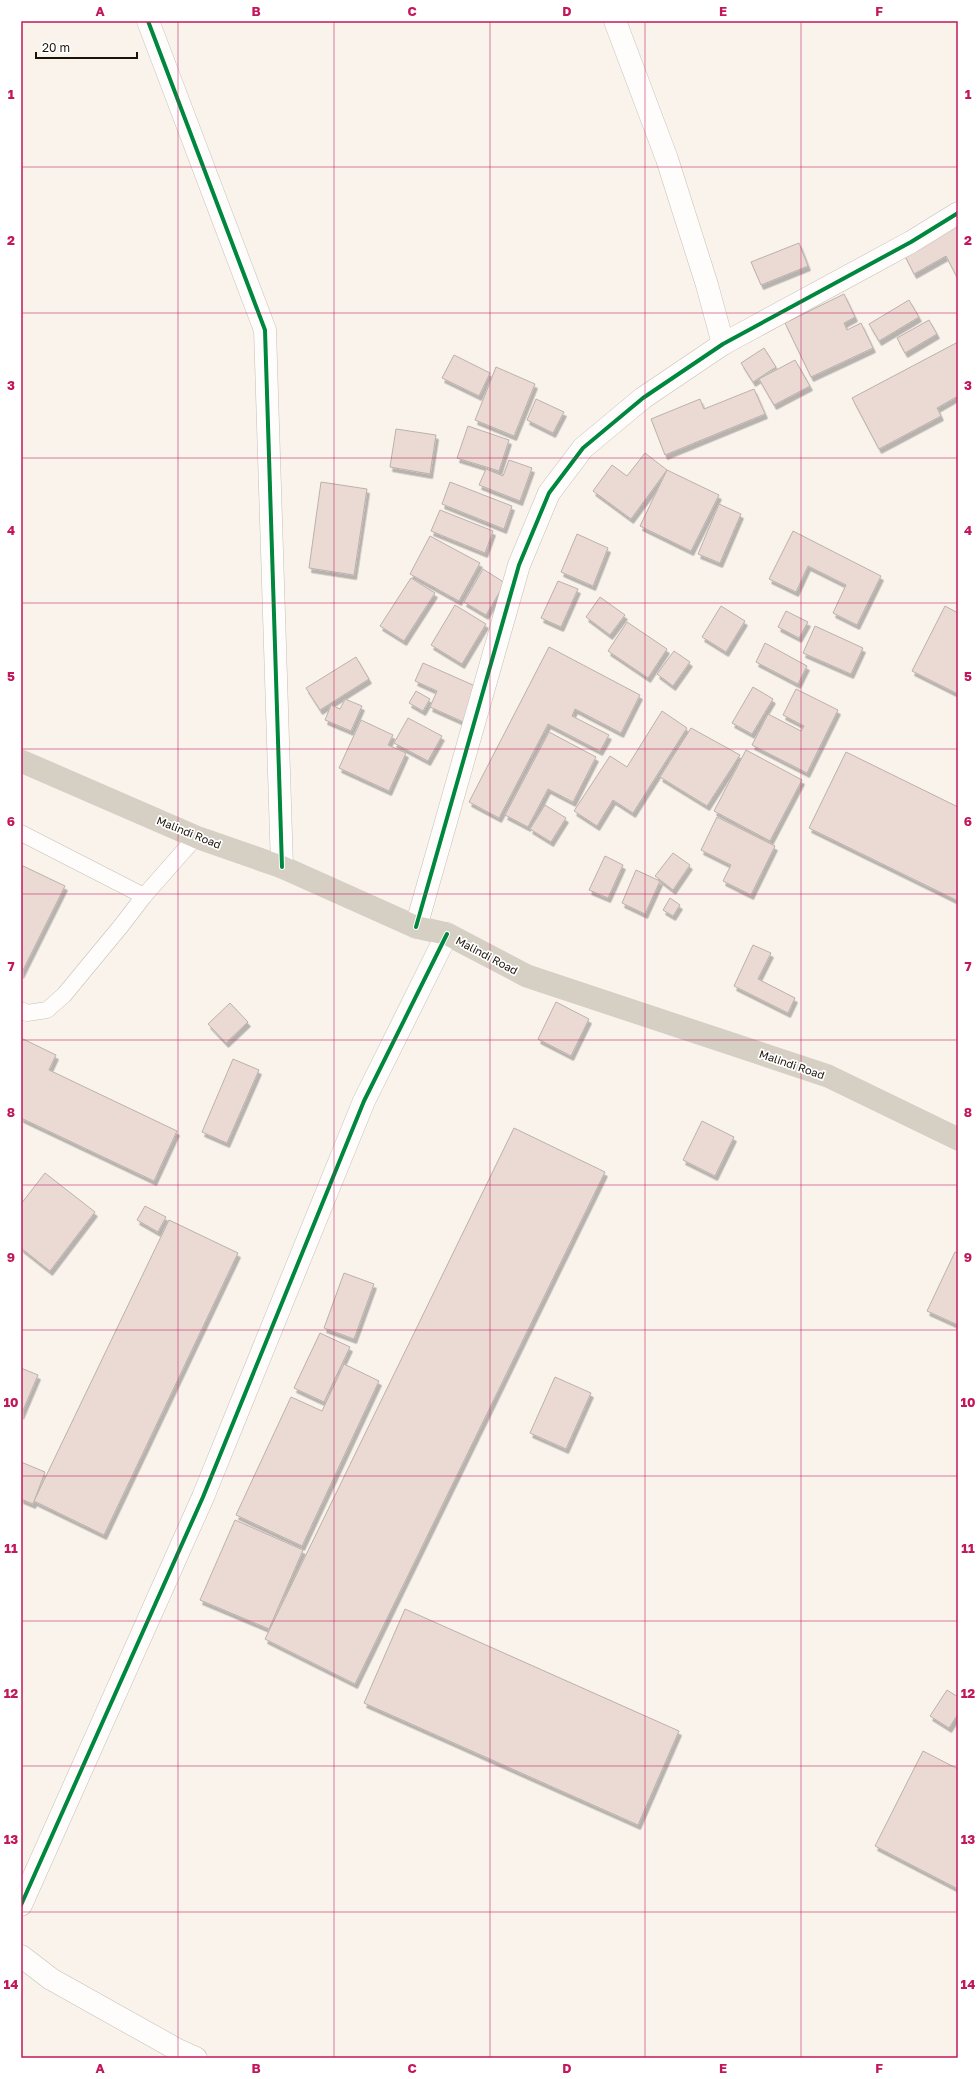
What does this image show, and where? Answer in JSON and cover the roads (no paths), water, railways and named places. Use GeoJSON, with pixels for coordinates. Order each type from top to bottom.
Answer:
{"type":"FeatureCollection","features":[{"type":"Feature","properties":{"kind":"highway","name":"Malindi Road"},"geometry":{"type":"LineString","coordinates":[[21,761],[196,837],[282,867],[416,927],[447,934],[527,976],[828,1076],[958,1139]]}},
{"type":"Feature","properties":{"kind":"street"},"geometry":{"type":"LineString","coordinates":[[148,21],[265,330],[282,867]]}},
{"type":"Feature","properties":{"kind":"street"},"geometry":{"type":"LineString","coordinates":[[615,21],[667,159],[707,285],[723,344]]}},
{"type":"Feature","properties":{"kind":"street"},"geometry":{"type":"LineString","coordinates":[[416,927],[519,565],[549,493],[583,448],[643,398],[723,344],[911,242],[958,213]]}},
{"type":"Feature","properties":{"kind":"street"},"geometry":{"type":"LineString","coordinates":[[21,1905],[203,1497],[364,1101],[447,934]]}},
{"type":"Feature","properties":{"kind":"street"},"geometry":{"type":"LineString","coordinates":[[21,1956],[51,1979],[178,2050],[196,2058]]}},
{"type":"Feature","properties":{"kind":"lane"},"geometry":{"type":"LineString","coordinates":[[21,833],[144,896]]}},
{"type":"Feature","properties":{"kind":"lane"},"geometry":{"type":"LineString","coordinates":[[21,1010],[27,1013],[47,1010],[64,995],[144,896],[196,837]]}}]}
